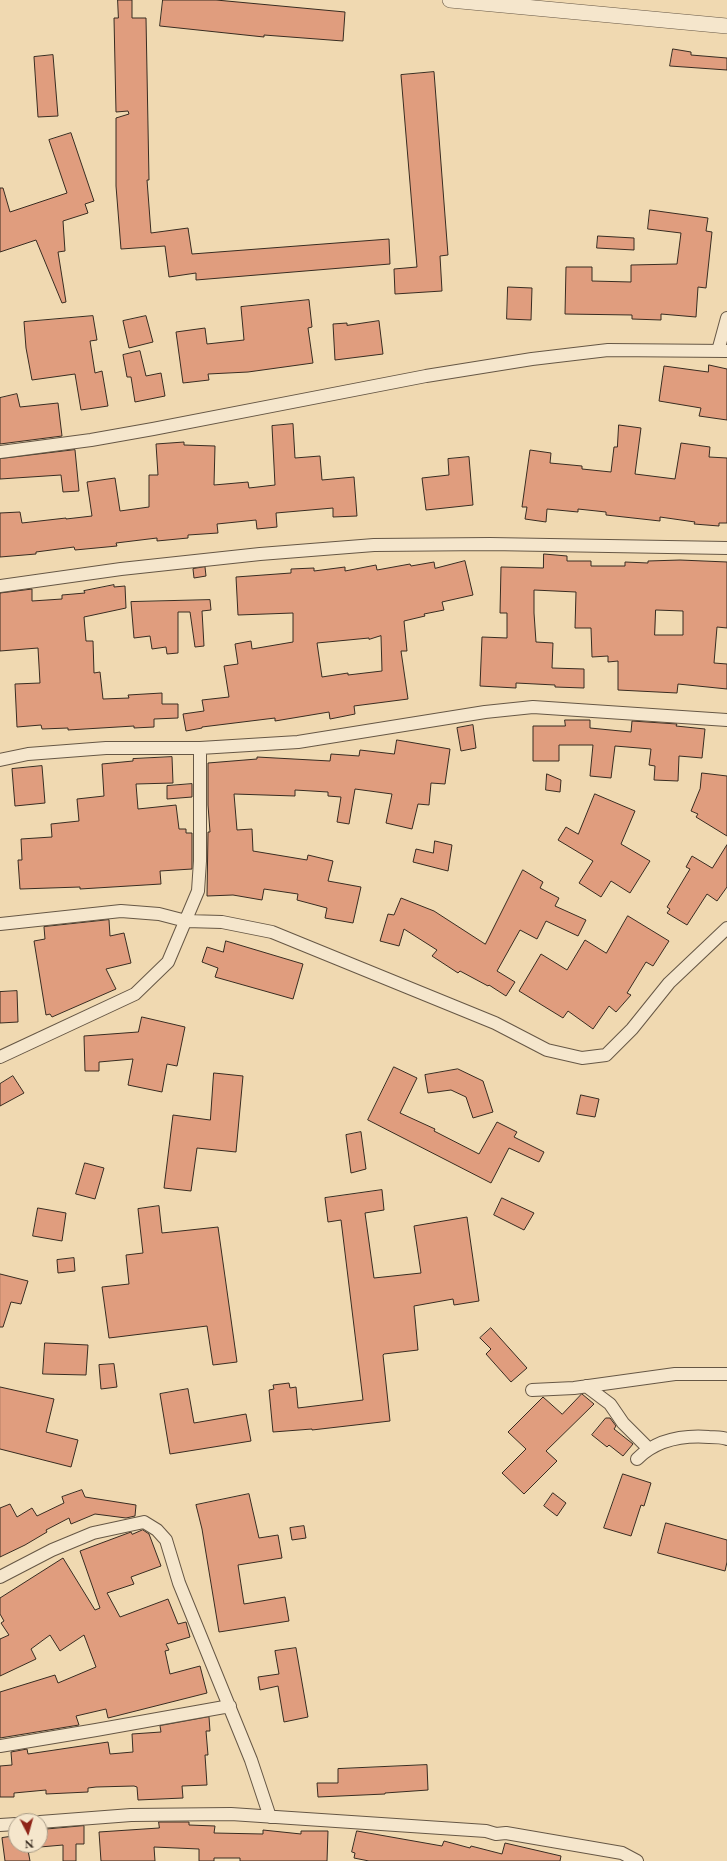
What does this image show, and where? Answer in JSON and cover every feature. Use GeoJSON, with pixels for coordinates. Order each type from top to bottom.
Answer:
{"type":"FeatureCollection","features":[{"type":"Feature","properties":{"kind":"street"},"geometry":{"type":"LineString","coordinates":[[450,0],[584,6],[727,26]]}},
{"type":"Feature","properties":{"kind":"street"},"geometry":{"type":"LineString","coordinates":[[0,452],[146,430],[426,376],[532,359],[608,350],[723,351],[727,318]]}},
{"type":"Feature","properties":{"kind":"street"},"geometry":{"type":"LineString","coordinates":[[0,586],[121,569],[260,554],[374,545],[490,544],[727,548]]}},
{"type":"Feature","properties":{"kind":"street"},"geometry":{"type":"LineString","coordinates":[[0,760],[28,754],[106,748],[200,748],[298,742],[485,712],[533,707],[727,720]]}},
{"type":"Feature","properties":{"kind":"street"},"geometry":{"type":"LineString","coordinates":[[0,1057],[135,994],[168,962],[198,891],[200,861],[200,748]]}},
{"type":"Feature","properties":{"kind":"street"},"geometry":{"type":"LineString","coordinates":[[0,924],[121,911],[159,914],[186,921],[222,922],[272,932],[495,1023],[547,1050],[582,1058],[606,1055],[632,1029],[669,983],[727,928]]}},
{"type":"Feature","properties":{"kind":"street"},"geometry":{"type":"LineString","coordinates":[[532,1390],[574,1388],[675,1374],[727,1374]]}},
{"type":"Feature","properties":{"kind":"street"},"geometry":{"type":"LineString","coordinates":[[586,1386],[610,1404],[623,1423],[649,1449]]}},
{"type":"Feature","properties":{"kind":"street"},"geometry":{"type":"LineString","coordinates":[[637,1459],[649,1449],[663,1442],[683,1437],[727,1439]]}},
{"type":"Feature","properties":{"kind":"street"},"geometry":{"type":"LineString","coordinates":[[0,1577],[52,1550],[93,1533],[144,1522],[157,1530],[166,1540],[179,1583],[230,1706],[251,1760],[270,1817]]}},
{"type":"Feature","properties":{"kind":"street"},"geometry":{"type":"LineString","coordinates":[[0,1746],[230,1706]]}},
{"type":"Feature","properties":{"kind":"street"},"geometry":{"type":"LineString","coordinates":[[48,1821],[131,1815],[231,1814],[506,1833],[622,1853],[637,1861]]}},
{"type":"Feature","properties":{"kind":"building"},"geometry":{"type":"Polygon","coordinates":[[[118,0],[132,0],[132,18],[146,18],[149,180],[147,180],[151,233],[188,228],[192,254],[389,239],[390,264],[196,280],[196,273],[169,277],[165,246],[121,249],[116,186],[116,118],[129,114],[128,111],[116,112],[114,18],[118,18],[118,0]]]}},
{"type":"Feature","properties":{"kind":"building"},"geometry":{"type":"Polygon","coordinates":[[[163,0],[216,0],[345,12],[343,41],[264,35],[264,37],[160,26],[163,0]]]}},
{"type":"Feature","properties":{"kind":"building"},"geometry":{"type":"Polygon","coordinates":[[[673,49],[691,52],[691,55],[727,58],[727,70],[670,66],[673,49]]]}},
{"type":"Feature","properties":{"kind":"building"},"geometry":{"type":"Polygon","coordinates":[[[53,55],[58,116],[38,117],[34,57],[53,55]]]}},
{"type":"Feature","properties":{"kind":"building"},"geometry":{"type":"Polygon","coordinates":[[[434,72],[448,255],[440,256],[442,291],[395,294],[394,269],[417,267],[401,75],[434,72]]]}},
{"type":"Feature","properties":{"kind":"building"},"geometry":{"type":"Polygon","coordinates":[[[71,133],[94,201],[85,204],[88,213],[63,221],[65,251],[58,252],[66,302],[62,303],[36,240],[0,252],[0,188],[3,188],[10,212],[67,193],[49,140],[71,133]]]}},
{"type":"Feature","properties":{"kind":"building"},"geometry":{"type":"Polygon","coordinates":[[[650,210],[708,218],[706,231],[712,232],[706,288],[698,287],[696,317],[661,314],[661,320],[632,319],[632,315],[565,314],[566,267],[592,267],[592,281],[631,282],[631,265],[677,264],[681,233],[648,229],[650,210]]]}},
{"type":"Feature","properties":{"kind":"building"},"geometry":{"type":"Polygon","coordinates":[[[598,236],[634,238],[634,250],[597,248],[598,236]]]}},
{"type":"Feature","properties":{"kind":"building"},"geometry":{"type":"Polygon","coordinates":[[[508,287],[532,288],[531,320],[507,319],[508,287]]]}},
{"type":"Feature","properties":{"kind":"building"},"geometry":{"type":"Polygon","coordinates":[[[309,300],[312,327],[308,328],[313,363],[248,372],[208,374],[209,380],[183,383],[176,332],[205,328],[207,344],[244,340],[241,307],[309,300]]]}},
{"type":"Feature","properties":{"kind":"building"},"geometry":{"type":"Polygon","coordinates":[[[93,316],[97,340],[90,341],[95,373],[102,371],[108,406],[81,410],[75,374],[32,380],[26,348],[24,322],[93,316]]]}},
{"type":"Feature","properties":{"kind":"building"},"geometry":{"type":"Polygon","coordinates":[[[146,316],[153,342],[129,348],[123,321],[146,316]]]}},
{"type":"Feature","properties":{"kind":"building"},"geometry":{"type":"Polygon","coordinates":[[[379,321],[383,354],[335,360],[333,324],[347,323],[347,325],[379,321]]]}},
{"type":"Feature","properties":{"kind":"building"},"geometry":{"type":"Polygon","coordinates":[[[140,351],[146,376],[161,373],[165,396],[135,402],[131,377],[127,377],[123,355],[140,351]]]}},
{"type":"Feature","properties":{"kind":"building"},"geometry":{"type":"Polygon","coordinates":[[[709,365],[727,369],[727,420],[699,416],[701,408],[659,401],[664,366],[708,372],[709,365]]]}},
{"type":"Feature","properties":{"kind":"building"},"geometry":{"type":"Polygon","coordinates":[[[17,394],[20,407],[58,403],[62,436],[0,444],[0,398],[17,394]]]}},
{"type":"Feature","properties":{"kind":"building"},"geometry":{"type":"Polygon","coordinates":[[[293,424],[295,458],[320,456],[322,480],[354,477],[357,516],[333,517],[333,508],[276,513],[277,527],[257,529],[256,520],[217,524],[218,533],[188,535],[188,538],[157,541],[157,538],[116,543],[117,546],[75,550],[74,547],[36,552],[36,554],[0,557],[0,513],[20,512],[22,523],[92,516],[87,482],[115,478],[120,511],[149,507],[149,475],[158,475],[156,444],[184,442],[184,445],[215,446],[214,485],[248,482],[249,488],[275,485],[272,426],[293,424]]]}},
{"type":"Feature","properties":{"kind":"building"},"geometry":{"type":"Polygon","coordinates":[[[619,425],[641,428],[635,474],[675,479],[681,443],[710,447],[709,457],[727,458],[727,523],[719,523],[719,526],[694,524],[695,522],[660,517],[660,521],[606,515],[606,512],[578,509],[578,512],[547,509],[546,522],[525,519],[527,507],[522,507],[530,450],[551,453],[550,463],[582,466],[582,469],[611,472],[614,447],[617,447],[619,425]]]}},
{"type":"Feature","properties":{"kind":"building"},"geometry":{"type":"Polygon","coordinates":[[[75,450],[79,491],[63,492],[61,475],[0,479],[0,459],[75,450]]]}},
{"type":"Feature","properties":{"kind":"building"},"geometry":{"type":"Polygon","coordinates":[[[469,457],[473,505],[426,510],[422,478],[449,475],[448,459],[469,457]]]}},
{"type":"Feature","properties":{"kind":"building"},"geometry":{"type":"Polygon","coordinates":[[[544,554],[567,556],[567,561],[591,561],[591,566],[625,566],[625,562],[648,563],[648,561],[680,560],[727,562],[727,628],[717,627],[714,663],[727,664],[727,689],[678,684],[677,693],[618,690],[618,661],[608,662],[608,656],[592,657],[591,628],[575,628],[576,592],[534,590],[536,642],[553,643],[552,668],[584,669],[584,688],[516,683],[516,688],[480,686],[482,637],[507,638],[507,613],[500,613],[501,567],[543,568],[544,554]],[[656,610],[655,635],[683,635],[683,611],[656,610]]]}},
{"type":"Feature","properties":{"kind":"building"},"geometry":{"type":"Polygon","coordinates":[[[465,561],[473,595],[442,602],[444,610],[424,614],[425,616],[404,621],[407,651],[401,651],[408,699],[354,706],[355,714],[330,719],[329,712],[275,721],[275,718],[202,727],[186,731],[183,714],[204,711],[202,700],[229,697],[224,666],[238,664],[235,644],[251,641],[252,649],[293,642],[293,613],[238,615],[236,577],[291,573],[291,569],[314,568],[314,571],[345,567],[345,571],[376,565],[377,570],[410,564],[411,566],[434,562],[435,568],[465,561]],[[381,636],[369,639],[317,643],[322,677],[348,673],[348,675],[382,671],[381,636]]]}},
{"type":"Feature","properties":{"kind":"building"},"geometry":{"type":"Polygon","coordinates":[[[205,567],[206,576],[194,578],[193,569],[205,567]]]}},
{"type":"Feature","properties":{"kind":"building"},"geometry":{"type":"Polygon","coordinates":[[[114,585],[114,587],[125,586],[126,608],[84,617],[86,641],[93,641],[94,673],[100,672],[103,699],[129,698],[128,695],[162,693],[162,704],[178,704],[178,718],[154,719],[154,727],[134,728],[134,726],[68,730],[68,728],[42,729],[41,725],[17,727],[15,684],[40,683],[38,648],[0,651],[0,593],[32,589],[32,601],[62,599],[62,595],[85,593],[84,591],[114,585]]]}},
{"type":"Feature","properties":{"kind":"building"},"geometry":{"type":"Polygon","coordinates":[[[210,600],[211,610],[202,611],[204,646],[195,647],[190,612],[178,612],[178,653],[167,654],[166,647],[152,649],[150,636],[134,638],[131,602],[210,600]]]}},
{"type":"Feature","properties":{"kind":"building"},"geometry":{"type":"Polygon","coordinates":[[[565,720],[590,720],[590,728],[631,732],[632,721],[677,724],[676,726],[705,729],[702,758],[679,756],[678,781],[654,780],[655,766],[649,765],[651,749],[615,746],[611,778],[590,776],[593,745],[559,745],[559,761],[533,761],[533,726],[565,726],[565,720]]]}},
{"type":"Feature","properties":{"kind":"building"},"geometry":{"type":"Polygon","coordinates":[[[473,725],[476,748],[461,751],[457,728],[473,725]]]}},
{"type":"Feature","properties":{"kind":"building"},"geometry":{"type":"Polygon","coordinates":[[[397,740],[450,749],[445,784],[431,783],[429,805],[418,804],[412,829],[386,823],[392,794],[355,789],[349,824],[337,822],[341,797],[328,796],[328,792],[295,790],[295,796],[234,794],[237,830],[252,829],[253,851],[307,860],[308,855],[333,861],[328,881],[361,887],[353,923],[325,918],[327,908],[297,900],[298,894],[264,889],[262,900],[233,895],[207,896],[208,832],[210,832],[208,805],[208,763],[257,759],[257,757],[330,761],[331,754],[359,756],[360,750],[394,754],[397,740]]]}},
{"type":"Feature","properties":{"kind":"building"},"geometry":{"type":"Polygon","coordinates":[[[172,757],[173,783],[136,784],[138,809],[176,805],[179,829],[186,829],[186,833],[192,833],[192,869],[160,871],[161,884],[80,889],[80,887],[20,889],[18,860],[22,860],[21,839],[52,837],[51,824],[79,821],[77,799],[104,796],[102,764],[133,761],[133,759],[172,757]]]}},
{"type":"Feature","properties":{"kind":"building"},"geometry":{"type":"Polygon","coordinates":[[[42,766],[45,803],[15,806],[12,769],[42,766]]]}},
{"type":"Feature","properties":{"kind":"building"},"geometry":{"type":"Polygon","coordinates":[[[702,773],[727,776],[727,836],[696,817],[698,814],[691,811],[700,789],[702,773]]]}},
{"type":"Feature","properties":{"kind":"building"},"geometry":{"type":"Polygon","coordinates":[[[547,774],[561,780],[560,792],[546,790],[547,774]]]}},
{"type":"Feature","properties":{"kind":"building"},"geometry":{"type":"Polygon","coordinates":[[[192,784],[192,797],[167,799],[167,786],[192,784]]]}},
{"type":"Feature","properties":{"kind":"building"},"geometry":{"type":"Polygon","coordinates":[[[595,794],[635,811],[621,844],[650,861],[630,893],[611,881],[601,897],[579,883],[593,861],[558,840],[566,827],[578,834],[595,794]]]}},
{"type":"Feature","properties":{"kind":"building"},"geometry":{"type":"Polygon","coordinates":[[[435,841],[452,845],[448,871],[413,862],[416,849],[433,853],[435,841]]]}},
{"type":"Feature","properties":{"kind":"building"},"geometry":{"type":"Polygon","coordinates":[[[727,845],[727,887],[717,901],[707,894],[687,925],[667,913],[670,909],[667,907],[690,869],[686,867],[692,856],[712,868],[727,845]]]}},
{"type":"Feature","properties":{"kind":"building"},"geometry":{"type":"Polygon","coordinates":[[[523,870],[543,882],[540,888],[559,898],[555,906],[586,920],[578,936],[546,921],[537,939],[520,930],[497,971],[515,982],[506,996],[489,985],[488,986],[460,971],[458,973],[432,956],[437,950],[404,929],[399,946],[380,941],[388,914],[394,915],[401,898],[434,911],[485,944],[523,870]]]}},
{"type":"Feature","properties":{"kind":"building"},"geometry":{"type":"Polygon","coordinates":[[[628,916],[669,941],[653,966],[646,962],[627,993],[631,995],[616,1012],[609,1006],[593,1029],[568,1011],[563,1018],[519,991],[541,954],[567,970],[585,940],[606,953],[628,916]]]}},
{"type":"Feature","properties":{"kind":"building"},"geometry":{"type":"Polygon","coordinates":[[[109,920],[110,936],[124,933],[131,963],[106,969],[116,989],[52,1017],[50,1014],[46,1015],[34,941],[45,939],[44,927],[109,920]]]}},
{"type":"Feature","properties":{"kind":"building"},"geometry":{"type":"Polygon","coordinates":[[[226,941],[303,964],[293,999],[215,977],[218,968],[202,962],[207,947],[223,952],[226,941]]]}},
{"type":"Feature","properties":{"kind":"building"},"geometry":{"type":"Polygon","coordinates":[[[17,991],[18,1022],[0,1023],[0,992],[17,991]]]}},
{"type":"Feature","properties":{"kind":"building"},"geometry":{"type":"Polygon","coordinates":[[[142,1017],[185,1027],[177,1066],[167,1064],[162,1092],[128,1085],[133,1059],[99,1062],[99,1071],[85,1071],[84,1036],[138,1032],[142,1017]]]}},
{"type":"Feature","properties":{"kind":"building"},"geometry":{"type":"Polygon","coordinates":[[[394,1067],[417,1078],[400,1113],[435,1129],[434,1131],[479,1154],[497,1122],[517,1132],[514,1137],[544,1152],[539,1162],[509,1148],[491,1183],[368,1120],[394,1067]]]}},
{"type":"Feature","properties":{"kind":"building"},"geometry":{"type":"Polygon","coordinates":[[[458,1069],[483,1081],[493,1112],[473,1118],[466,1097],[451,1090],[428,1093],[425,1075],[458,1069]]]}},
{"type":"Feature","properties":{"kind":"building"},"geometry":{"type":"Polygon","coordinates":[[[214,1073],[243,1076],[236,1152],[197,1148],[191,1191],[164,1188],[173,1115],[210,1120],[214,1073]]]}},
{"type":"Feature","properties":{"kind":"building"},"geometry":{"type":"Polygon","coordinates":[[[13,1076],[24,1093],[0,1106],[0,1084],[13,1076]]]}},
{"type":"Feature","properties":{"kind":"building"},"geometry":{"type":"Polygon","coordinates":[[[581,1095],[599,1099],[595,1117],[577,1114],[581,1095]]]}},
{"type":"Feature","properties":{"kind":"building"},"geometry":{"type":"Polygon","coordinates":[[[361,1132],[366,1169],[351,1173],[346,1135],[361,1132]]]}},
{"type":"Feature","properties":{"kind":"building"},"geometry":{"type":"Polygon","coordinates":[[[85,1163],[104,1168],[95,1199],[76,1194],[85,1163]]]}},
{"type":"Feature","properties":{"kind":"building"},"geometry":{"type":"Polygon","coordinates":[[[382,1190],[384,1210],[365,1213],[374,1278],[421,1273],[414,1226],[467,1217],[479,1301],[454,1305],[453,1299],[414,1306],[418,1350],[383,1355],[390,1421],[312,1430],[273,1432],[269,1390],[274,1389],[273,1385],[289,1383],[290,1388],[296,1387],[298,1408],[363,1400],[341,1220],[328,1222],[325,1198],[382,1190]]]}},
{"type":"Feature","properties":{"kind":"building"},"geometry":{"type":"Polygon","coordinates":[[[502,1198],[534,1213],[524,1230],[494,1215],[502,1198]]]}},
{"type":"Feature","properties":{"kind":"building"},"geometry":{"type":"Polygon","coordinates":[[[159,1206],[162,1233],[218,1227],[237,1362],[213,1365],[207,1326],[109,1338],[102,1287],[129,1284],[126,1255],[143,1253],[138,1209],[159,1206]]]}},
{"type":"Feature","properties":{"kind":"building"},"geometry":{"type":"Polygon","coordinates":[[[38,1208],[66,1213],[62,1241],[33,1236],[38,1208]]]}},
{"type":"Feature","properties":{"kind":"building"},"geometry":{"type":"Polygon","coordinates":[[[74,1258],[75,1271],[58,1273],[57,1260],[74,1258]]]}},
{"type":"Feature","properties":{"kind":"building"},"geometry":{"type":"Polygon","coordinates":[[[0,1274],[28,1281],[21,1304],[11,1302],[3,1327],[0,1327],[0,1274]]]}},
{"type":"Feature","properties":{"kind":"building"},"geometry":{"type":"Polygon","coordinates":[[[491,1328],[527,1368],[511,1382],[486,1354],[491,1349],[480,1338],[491,1328]]]}},
{"type":"Feature","properties":{"kind":"building"},"geometry":{"type":"Polygon","coordinates":[[[45,1343],[88,1345],[86,1375],[43,1374],[45,1343]]]}},
{"type":"Feature","properties":{"kind":"building"},"geometry":{"type":"Polygon","coordinates":[[[114,1364],[117,1387],[101,1389],[99,1365],[114,1364]]]}},
{"type":"Feature","properties":{"kind":"building"},"geometry":{"type":"Polygon","coordinates":[[[0,1387],[54,1399],[46,1432],[78,1440],[71,1467],[0,1449],[0,1387]]]}},
{"type":"Feature","properties":{"kind":"building"},"geometry":{"type":"Polygon","coordinates":[[[188,1389],[194,1423],[246,1414],[251,1441],[170,1454],[160,1394],[188,1389]]]}},
{"type":"Feature","properties":{"kind":"building"},"geometry":{"type":"Polygon","coordinates":[[[582,1394],[594,1404],[546,1451],[557,1461],[524,1494],[502,1473],[526,1449],[508,1432],[543,1397],[562,1414],[582,1394]]]}},
{"type":"Feature","properties":{"kind":"building"},"geometry":{"type":"Polygon","coordinates":[[[606,1418],[610,1418],[616,1426],[614,1429],[633,1444],[623,1456],[609,1445],[607,1447],[592,1435],[606,1418]]]}},
{"type":"Feature","properties":{"kind":"building"},"geometry":{"type":"Polygon","coordinates":[[[623,1474],[651,1483],[644,1506],[641,1505],[631,1536],[604,1528],[623,1474]]]}},
{"type":"Feature","properties":{"kind":"building"},"geometry":{"type":"Polygon","coordinates":[[[82,1490],[85,1497],[136,1505],[135,1516],[126,1518],[95,1514],[71,1524],[69,1518],[46,1530],[47,1532],[25,1545],[0,1557],[0,1508],[10,1504],[17,1517],[32,1508],[37,1516],[64,1503],[62,1497],[82,1490]]]}},
{"type":"Feature","properties":{"kind":"building"},"geometry":{"type":"Polygon","coordinates":[[[553,1493],[566,1503],[557,1516],[544,1506],[553,1493]]]}},
{"type":"Feature","properties":{"kind":"building"},"geometry":{"type":"Polygon","coordinates":[[[249,1494],[259,1538],[278,1535],[282,1558],[238,1565],[244,1604],[285,1597],[289,1621],[219,1632],[202,1529],[196,1505],[249,1494]]]}},
{"type":"Feature","properties":{"kind":"building"},"geometry":{"type":"Polygon","coordinates":[[[666,1523],[727,1540],[727,1562],[725,1571],[658,1553],[666,1523]]]}},
{"type":"Feature","properties":{"kind":"building"},"geometry":{"type":"Polygon","coordinates":[[[304,1526],[306,1538],[292,1540],[290,1528],[304,1526]]]}},
{"type":"Feature","properties":{"kind":"building"},"geometry":{"type":"Polygon","coordinates":[[[143,1530],[149,1534],[161,1566],[131,1577],[134,1584],[107,1593],[120,1617],[168,1599],[178,1624],[186,1622],[190,1637],[166,1644],[169,1650],[165,1651],[170,1674],[200,1666],[207,1693],[108,1718],[106,1709],[76,1716],[79,1725],[0,1738],[0,1692],[55,1675],[58,1683],[96,1667],[84,1635],[60,1651],[50,1635],[31,1649],[36,1659],[0,1676],[0,1639],[9,1635],[1,1623],[4,1621],[0,1614],[0,1598],[63,1558],[95,1610],[100,1608],[80,1551],[131,1532],[132,1534],[143,1530]]]}},
{"type":"Feature","properties":{"kind":"building"},"geometry":{"type":"Polygon","coordinates":[[[296,1648],[308,1717],[284,1722],[278,1686],[260,1690],[258,1677],[279,1674],[275,1651],[296,1648]]]}},
{"type":"Feature","properties":{"kind":"building"},"geometry":{"type":"Polygon","coordinates":[[[209,1717],[210,1731],[206,1731],[208,1755],[205,1755],[207,1785],[182,1786],[183,1798],[138,1800],[137,1787],[134,1786],[96,1787],[88,1788],[88,1792],[46,1794],[46,1790],[14,1793],[14,1797],[0,1797],[0,1766],[12,1765],[11,1752],[27,1749],[28,1754],[108,1742],[110,1754],[133,1752],[132,1734],[161,1732],[160,1726],[209,1717]]]}},
{"type":"Feature","properties":{"kind":"building"},"geometry":{"type":"Polygon","coordinates":[[[427,1765],[428,1790],[385,1794],[318,1797],[317,1783],[338,1783],[338,1769],[427,1765]]]}},
{"type":"Feature","properties":{"kind":"building"},"geometry":{"type":"Polygon","coordinates":[[[159,1822],[189,1822],[189,1825],[215,1826],[214,1833],[263,1834],[263,1830],[301,1834],[301,1831],[328,1831],[327,1861],[240,1861],[240,1858],[214,1858],[214,1861],[199,1861],[199,1849],[154,1847],[155,1861],[101,1861],[99,1832],[159,1828],[159,1822]]]}},
{"type":"Feature","properties":{"kind":"building"},"geometry":{"type":"Polygon","coordinates":[[[84,1826],[84,1844],[76,1844],[76,1861],[63,1861],[63,1845],[48,1846],[48,1829],[84,1826]]]}},
{"type":"Feature","properties":{"kind":"building"},"geometry":{"type":"Polygon","coordinates":[[[357,1831],[442,1846],[444,1841],[502,1854],[505,1843],[561,1856],[560,1861],[369,1861],[354,1858],[355,1853],[352,1852],[357,1831]]]}},
{"type":"Feature","properties":{"kind":"building"},"geometry":{"type":"Polygon","coordinates":[[[8,1837],[8,1853],[28,1853],[30,1861],[5,1861],[2,1838],[8,1837]]]}}]}
